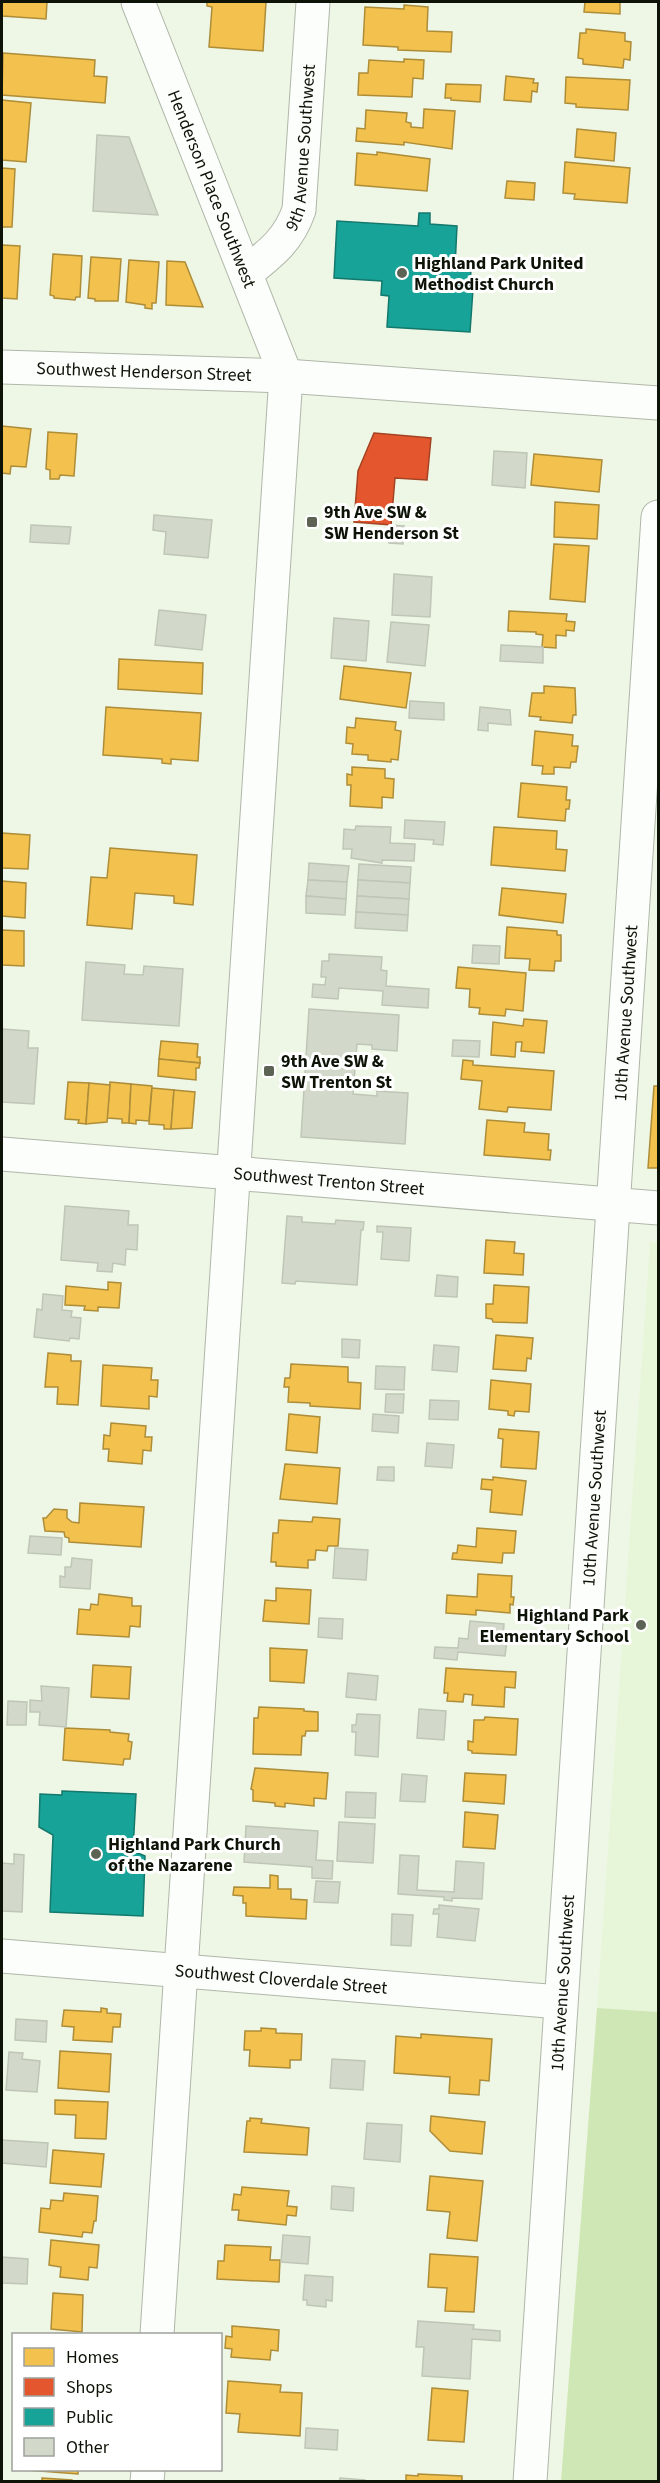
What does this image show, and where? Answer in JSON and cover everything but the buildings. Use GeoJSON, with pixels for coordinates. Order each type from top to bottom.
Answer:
{"type":"FeatureCollection","features":[{"type":"Feature","properties":{"kind":"street","name":"Henderson Place Southwest"},"geometry":{"type":"LineString","coordinates":[[138,2],[286,376]]}},
{"type":"Feature","properties":{"kind":"street","name":"9th Avenue Southwest"},"geometry":{"type":"LineString","coordinates":[[246,273],[273,252],[291,231],[299,210],[313,2]]}},
{"type":"Feature","properties":{"kind":"street","name":"Southwest Henderson Street"},"geometry":{"type":"LineString","coordinates":[[2,367],[286,376],[658,403]]}},
{"type":"Feature","properties":{"kind":"street"},"geometry":{"type":"LineString","coordinates":[[157,2333],[286,376]]}},
{"type":"Feature","properties":{"kind":"street","name":"10th Avenue Southwest"},"geometry":{"type":"LineString","coordinates":[[530,2481],[658,517]]}},
{"type":"Feature","properties":{"kind":"street","name":"Southwest Trenton Street"},"geometry":{"type":"LineString","coordinates":[[2,1154],[658,1208]]}},
{"type":"Feature","properties":{"kind":"street","name":"Southwest Cloverdale Street"},"geometry":{"type":"LineString","coordinates":[[2,1956],[560,2001]]}},
{"type":"Feature","properties":{"kind":"shaded area","name":"Highland Park Elementary School"},"geometry":{"type":"Polygon","coordinates":[[[650,1242],[658,1243],[658,2012],[597,2008],[650,1242]]]}},
{"type":"Feature","properties":{"kind":"green space"},"geometry":{"type":"Polygon","coordinates":[[[597,2008],[658,2012],[658,2481],[561,2481],[597,2008]]]}},
{"type":"Feature","properties":{"kind":"place","name":"Highland Park United Methodist Church"},"geometry":{"type":"Point","coordinates":[402,273]}},
{"type":"Feature","properties":{"kind":"place","name":"9th Ave SW & SW Henderson St"},"geometry":{"type":"Point","coordinates":[312,522]}},
{"type":"Feature","properties":{"kind":"place","name":"9th Ave SW & SW Trenton St"},"geometry":{"type":"Point","coordinates":[269,1071]}},
{"type":"Feature","properties":{"kind":"place","name":"Highland Park Elementary School"},"geometry":{"type":"Point","coordinates":[641,1625]}},
{"type":"Feature","properties":{"kind":"place","name":"Highland Park Church of the Nazarene"},"geometry":{"type":"Point","coordinates":[96,1854]}}]}
